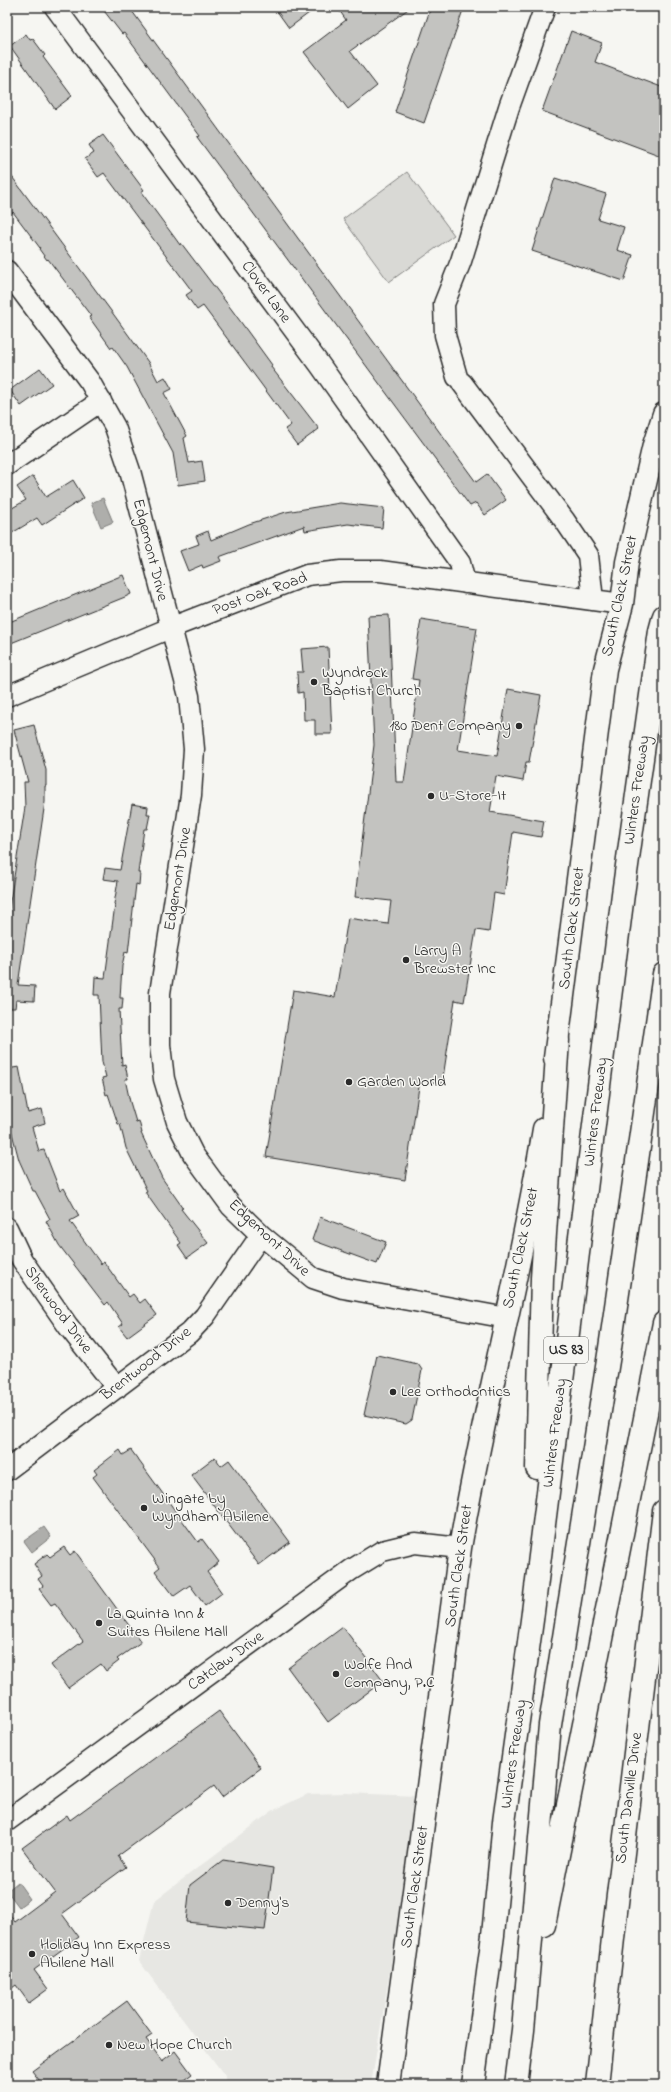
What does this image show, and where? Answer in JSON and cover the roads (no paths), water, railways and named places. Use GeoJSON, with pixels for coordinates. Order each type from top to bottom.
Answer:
{"type":"FeatureCollection","features":[{"type":"Feature","properties":{"kind":"main road","name":"South Clack Street"},"geometry":{"type":"LineString","coordinates":[[388,2085],[460,1548],[473,1472],[533,1198],[558,1040],[597,720],[605,669],[622,604],[627,562],[654,445],[664,414]]}},
{"type":"Feature","properties":{"kind":"main road","name":"Winters Freeway"},"geometry":{"type":"LineString","coordinates":[[473,2085],[493,1935],[504,1822],[521,1705],[623,894],[659,638],[664,616]]}},
{"type":"Feature","properties":{"kind":"main road","name":"Winters Freeway"},"geometry":{"type":"LineString","coordinates":[[516,2085],[523,2030],[550,1725],[610,1348],[664,974]]}},
{"type":"Feature","properties":{"kind":"main road"},"geometry":{"type":"LineString","coordinates":[[521,1705],[539,1447],[542,1278],[558,1040]]}},
{"type":"Feature","properties":{"kind":"main road"},"geometry":{"type":"LineString","coordinates":[[523,2030],[664,1323]]}},
{"type":"Feature","properties":{"kind":"main road","name":"South Danville Drive"},"geometry":{"type":"LineString","coordinates":[[597,2085],[615,1920],[664,1511]]}},
{"type":"Feature","properties":{"kind":"street","name":"Clover Lane"},"geometry":{"type":"LineString","coordinates":[[55,7],[324,372],[460,563],[465,583]]}},
{"type":"Feature","properties":{"kind":"street"},"geometry":{"type":"LineString","coordinates":[[544,7],[509,107],[461,261],[444,304],[444,335],[460,380],[565,521],[588,555],[593,600]]}},
{"type":"Feature","properties":{"kind":"street","name":"Edgemont Drive"},"geometry":{"type":"LineString","coordinates":[[7,271],[90,382],[115,427],[130,471],[170,628],[190,696],[194,750],[191,795],[160,993],[160,1045],[164,1079],[177,1122],[193,1154],[231,1206],[260,1235],[313,1278],[343,1288],[507,1318]]}},
{"type":"Feature","properties":{"kind":"street"},"geometry":{"type":"LineString","coordinates":[[7,465],[101,401]]}},
{"type":"Feature","properties":{"kind":"street","name":"Post Oak Road"},"geometry":{"type":"LineString","coordinates":[[7,696],[170,628],[307,575],[341,571],[380,571],[622,604]]}},
{"type":"Feature","properties":{"kind":"street","name":"Sherwood Drive"},"geometry":{"type":"LineString","coordinates":[[7,1228],[22,1260],[68,1326],[117,1388]]}},
{"type":"Feature","properties":{"kind":"street","name":"Brentwood Drive"},"geometry":{"type":"LineString","coordinates":[[7,1470],[189,1332],[205,1316],[260,1235]]}},
{"type":"Feature","properties":{"kind":"street","name":"Catclaw Drive"},"geometry":{"type":"LineString","coordinates":[[7,1821],[363,1563],[382,1551],[415,1543],[460,1548]]}},
{"type":"Feature","properties":{"kind":"place","name":"Wyndrock Baptist Church"},"geometry":{"type":"Point","coordinates":[314,682]}},
{"type":"Feature","properties":{"kind":"place","name":"180 Dent Company"},"geometry":{"type":"Point","coordinates":[519,726]}},
{"type":"Feature","properties":{"kind":"place","name":"U-Store-It"},"geometry":{"type":"Point","coordinates":[431,796]}},
{"type":"Feature","properties":{"kind":"place","name":"Larry A Brewster Inc"},"geometry":{"type":"Point","coordinates":[406,960]}},
{"type":"Feature","properties":{"kind":"place","name":"Garden World"},"geometry":{"type":"Point","coordinates":[349,1082]}},
{"type":"Feature","properties":{"kind":"place","name":"Lee Orthodontics"},"geometry":{"type":"Point","coordinates":[393,1392]}},
{"type":"Feature","properties":{"kind":"place","name":"Wingate by Wyndham Abilene"},"geometry":{"type":"Point","coordinates":[144,1508]}},
{"type":"Feature","properties":{"kind":"place","name":"La Quinta Inn & Suites Abilene Mall"},"geometry":{"type":"Point","coordinates":[99,1623]}},
{"type":"Feature","properties":{"kind":"place","name":"Wolfe And Company, P.C"},"geometry":{"type":"Point","coordinates":[336,1674]}},
{"type":"Feature","properties":{"kind":"place","name":"Denny's"},"geometry":{"type":"Point","coordinates":[228,1903]}},
{"type":"Feature","properties":{"kind":"place","name":"Holiday Inn Express Abilene Mall"},"geometry":{"type":"Point","coordinates":[32,1954]}},
{"type":"Feature","properties":{"kind":"place","name":"New Hope Church"},"geometry":{"type":"Point","coordinates":[109,2045]}}]}
